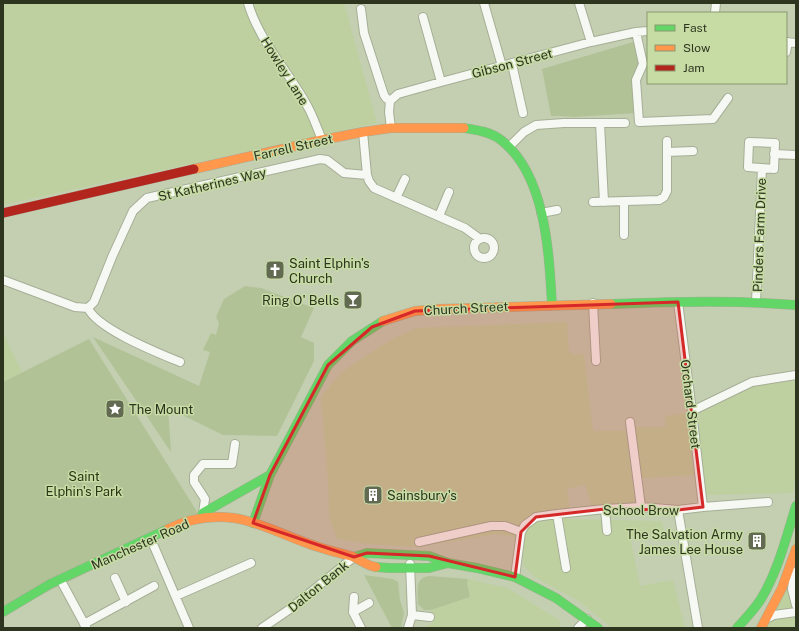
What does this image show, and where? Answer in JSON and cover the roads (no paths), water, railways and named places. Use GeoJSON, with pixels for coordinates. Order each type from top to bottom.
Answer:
{"type":"FeatureCollection","features":[{"type":"Feature","properties":{"kind":"main road","name":"Farrell Street"},"geometry":{"type":"LineString","coordinates":[[3,213],[363,132],[392,128],[468,128],[490,134],[509,147],[520,160],[530,178],[541,213],[550,275],[552,305]]}},
{"type":"Feature","properties":{"kind":"main road","name":"Church Street"},"geometry":{"type":"LineString","coordinates":[[253,523],[270,475],[328,365],[352,341],[383,321],[415,311],[438,308],[678,302],[756,302],[796,305]]}},
{"type":"Feature","properties":{"kind":"main road"},"geometry":{"type":"LineString","coordinates":[[202,516],[270,475]]}},
{"type":"Feature","properties":{"kind":"main road"},"geometry":{"type":"LineString","coordinates":[[737,628],[752,613],[771,583],[796,506]]}},
{"type":"Feature","properties":{"kind":"main road","name":"Manchester Road"},"geometry":{"type":"LineString","coordinates":[[3,612],[60,579],[180,523],[202,516],[228,518],[253,523],[306,543],[354,557],[370,566],[410,569],[430,568],[448,563]]}},
{"type":"Feature","properties":{"kind":"main road"},"geometry":{"type":"LineString","coordinates":[[761,628],[782,588],[795,552]]}},
{"type":"Feature","properties":{"kind":"main road","name":"Manchester Road"},"geometry":{"type":"LineString","coordinates":[[354,557],[367,553],[381,555],[429,556],[448,563],[515,577],[556,598],[598,628]]}},
{"type":"Feature","properties":{"kind":"street","name":"Howley Lane"},"geometry":{"type":"LineString","coordinates":[[248,3],[252,15],[270,49],[308,109],[322,140]]}},
{"type":"Feature","properties":{"kind":"street"},"geometry":{"type":"LineString","coordinates":[[484,3],[502,66]]}},
{"type":"Feature","properties":{"kind":"street"},"geometry":{"type":"LineString","coordinates":[[579,3],[591,42]]}},
{"type":"Feature","properties":{"kind":"street"},"geometry":{"type":"LineString","coordinates":[[360,9],[364,33],[384,95],[390,101],[388,108],[392,128]]}},
{"type":"Feature","properties":{"kind":"street"},"geometry":{"type":"LineString","coordinates":[[423,17],[441,82]]}},
{"type":"Feature","properties":{"kind":"street","name":"Gibson Street"},"geometry":{"type":"LineString","coordinates":[[390,101],[398,94],[441,82],[591,42],[636,32],[647,31]]}},
{"type":"Feature","properties":{"kind":"street"},"geometry":{"type":"LineString","coordinates":[[636,32],[643,64],[636,80],[639,122],[714,119],[728,98]]}},
{"type":"Feature","properties":{"kind":"street"},"geometry":{"type":"LineString","coordinates":[[512,64],[523,113]]}},
{"type":"Feature","properties":{"kind":"street"},"geometry":{"type":"LineString","coordinates":[[509,147],[524,132],[536,125],[625,122]]}},
{"type":"Feature","properties":{"kind":"street"},"geometry":{"type":"LineString","coordinates":[[600,123],[604,202]]}},
{"type":"Feature","properties":{"kind":"street"},"geometry":{"type":"LineString","coordinates":[[363,132],[367,175],[374,188],[465,228],[480,238]]}},
{"type":"Feature","properties":{"kind":"street"},"geometry":{"type":"LineString","coordinates":[[593,202],[659,200],[664,196],[667,191],[667,141]]}},
{"type":"Feature","properties":{"kind":"street"},"geometry":{"type":"LineString","coordinates":[[749,142],[775,143],[774,154],[774,169],[748,167],[749,142]]}},
{"type":"Feature","properties":{"kind":"street"},"geometry":{"type":"LineString","coordinates":[[667,152],[693,151]]}},
{"type":"Feature","properties":{"kind":"street"},"geometry":{"type":"LineString","coordinates":[[774,154],[796,155]]}},
{"type":"Feature","properties":{"kind":"street","name":"St Katherines Way"},"geometry":{"type":"LineString","coordinates":[[88,308],[94,302],[133,211],[147,198],[320,159],[326,160],[344,173],[367,175]]}},
{"type":"Feature","properties":{"kind":"street","name":"Pinders Farm Drive"},"geometry":{"type":"LineString","coordinates":[[756,302],[762,168]]}},
{"type":"Feature","properties":{"kind":"street"},"geometry":{"type":"LineString","coordinates":[[396,198],[405,179]]}},
{"type":"Feature","properties":{"kind":"street"},"geometry":{"type":"LineString","coordinates":[[439,216],[449,192]]}},
{"type":"Feature","properties":{"kind":"street"},"geometry":{"type":"LineString","coordinates":[[624,201],[624,235]]}},
{"type":"Feature","properties":{"kind":"street"},"geometry":{"type":"LineString","coordinates":[[541,213],[557,210]]}},
{"type":"Feature","properties":{"kind":"street"},"geometry":{"type":"LineString","coordinates":[[3,280],[75,307],[88,308],[91,314],[98,321],[137,344],[180,362]]}},
{"type":"Feature","properties":{"kind":"street","name":"Orchard Street"},"geometry":{"type":"LineString","coordinates":[[678,302],[703,506]]}},
{"type":"Feature","properties":{"kind":"street"},"geometry":{"type":"LineString","coordinates":[[593,304],[596,361]]}},
{"type":"Feature","properties":{"kind":"street"},"geometry":{"type":"LineString","coordinates":[[692,411],[752,382],[796,375]]}},
{"type":"Feature","properties":{"kind":"street"},"geometry":{"type":"LineString","coordinates":[[630,422],[641,508]]}},
{"type":"Feature","properties":{"kind":"street"},"geometry":{"type":"LineString","coordinates":[[202,516],[205,502],[202,494],[194,482],[195,472],[204,464],[232,464],[235,444]]}},
{"type":"Feature","properties":{"kind":"street"},"geometry":{"type":"LineString","coordinates":[[187,468],[195,472]]}},
{"type":"Feature","properties":{"kind":"street"},"geometry":{"type":"LineString","coordinates":[[202,494],[223,502]]}},
{"type":"Feature","properties":{"kind":"street","name":"School Brow"},"geometry":{"type":"LineString","coordinates":[[521,532],[525,525],[536,517],[557,514],[605,509],[641,508],[678,510],[703,506],[768,502]]}},
{"type":"Feature","properties":{"kind":"street"},"geometry":{"type":"LineString","coordinates":[[605,509],[607,531]]}},
{"type":"Feature","properties":{"kind":"street"},"geometry":{"type":"LineString","coordinates":[[678,510],[697,625]]}},
{"type":"Feature","properties":{"kind":"street"},"geometry":{"type":"LineString","coordinates":[[557,514],[566,568]]}},
{"type":"Feature","properties":{"kind":"street"},"geometry":{"type":"LineString","coordinates":[[419,542],[491,526],[505,526],[521,532],[515,577]]}},
{"type":"Feature","properties":{"kind":"street"},"geometry":{"type":"LineString","coordinates":[[150,537],[189,628]]}},
{"type":"Feature","properties":{"kind":"street"},"geometry":{"type":"LineString","coordinates":[[795,552],[792,588],[795,602]]}},
{"type":"Feature","properties":{"kind":"street"},"geometry":{"type":"LineString","coordinates":[[408,628],[412,615],[409,555]]}},
{"type":"Feature","properties":{"kind":"street","name":"Dalton Bank"},"geometry":{"type":"LineString","coordinates":[[262,628],[290,609],[354,557]]}},
{"type":"Feature","properties":{"kind":"street"},"geometry":{"type":"LineString","coordinates":[[176,596],[251,563]]}},
{"type":"Feature","properties":{"kind":"street"},"geometry":{"type":"LineString","coordinates":[[115,578],[126,602]]}},
{"type":"Feature","properties":{"kind":"street"},"geometry":{"type":"LineString","coordinates":[[60,579],[86,626],[154,586]]}},
{"type":"Feature","properties":{"kind":"street"},"geometry":{"type":"LineString","coordinates":[[354,597],[353,612],[361,628]]}},
{"type":"Feature","properties":{"kind":"street"},"geometry":{"type":"LineString","coordinates":[[353,612],[369,603]]}},
{"type":"Feature","properties":{"kind":"street"},"geometry":{"type":"LineString","coordinates":[[765,619],[774,615],[796,612]]}},
{"type":"Feature","properties":{"kind":"street"},"geometry":{"type":"LineString","coordinates":[[412,615],[430,617]]}},
{"type":"Feature","properties":{"kind":"street"},"geometry":{"type":"LineString","coordinates":[[578,628],[587,619]]}},
{"type":"Feature","properties":{"kind":"place","name":"Saint Elphin's Church"},"geometry":{"type":"Point","coordinates":[275,270]}},
{"type":"Feature","properties":{"kind":"place","name":"Ring O' Bells"},"geometry":{"type":"Point","coordinates":[353,300]}},
{"type":"Feature","properties":{"kind":"place","name":"The Mount"},"geometry":{"type":"Point","coordinates":[115,409]}},
{"type":"Feature","properties":{"kind":"place","name":"Sainsbury's"},"geometry":{"type":"Point","coordinates":[373,495]}},
{"type":"Feature","properties":{"kind":"place","name":"The Salvation Army James Lee House"},"geometry":{"type":"Point","coordinates":[757,541]}},
{"type":"Feature","properties":{"kind":"park label","name":"Saint Elphin's Park"},"geometry":{"type":"Point","coordinates":[84,484]}}]}
